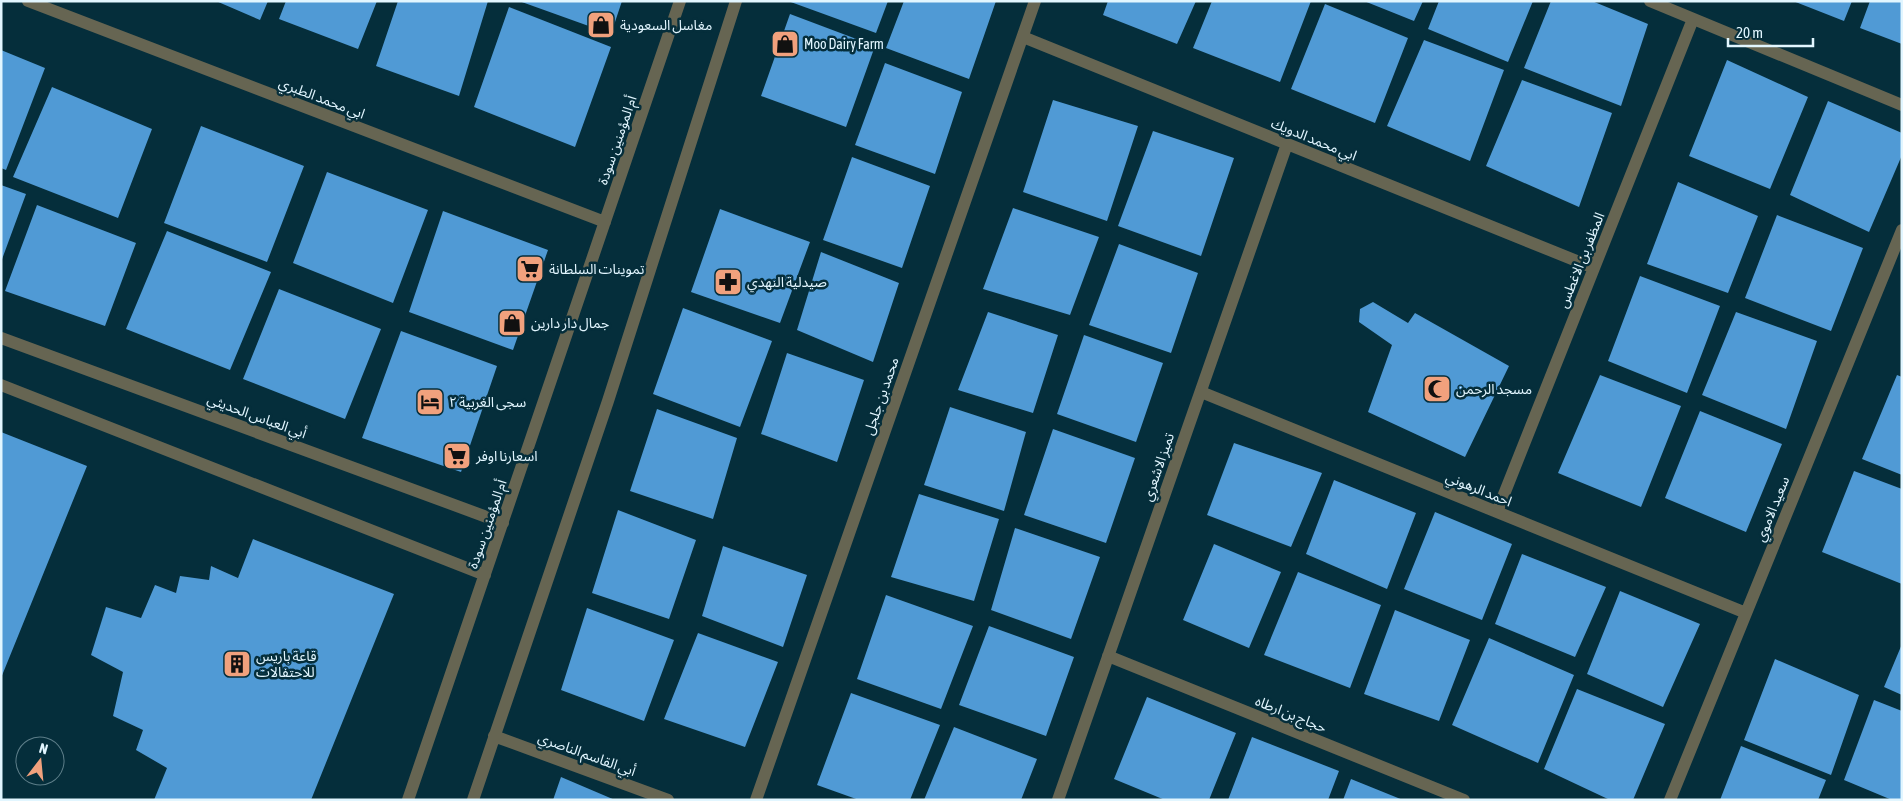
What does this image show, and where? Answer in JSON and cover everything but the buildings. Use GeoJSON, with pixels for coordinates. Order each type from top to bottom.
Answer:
{"type":"FeatureCollection","features":[{"type":"Feature","properties":{"kind":"street","name":"ابي محمد الطبري"},"geometry":{"type":"LineString","coordinates":[[28,1],[605,222]]}},
{"type":"Feature","properties":{"kind":"street","name":"أم المؤمنين سودة"},"geometry":{"type":"LineString","coordinates":[[408,800],[680,1]]}},
{"type":"Feature","properties":{"kind":"street"},"geometry":{"type":"LineString","coordinates":[[473,800],[608,401],[736,1]]}},
{"type":"Feature","properties":{"kind":"street","name":"محمد بن جلجل"},"geometry":{"type":"LineString","coordinates":[[756,800],[1035,1]]}},
{"type":"Feature","properties":{"kind":"street"},"geometry":{"type":"LineString","coordinates":[[1650,1],[1902,105]]}},
{"type":"Feature","properties":{"kind":"street","name":"المظفر بن الاغطس"},"geometry":{"type":"LineString","coordinates":[[1497,512],[1693,19]]}},
{"type":"Feature","properties":{"kind":"street","name":"ابي محمد الدويك"},"geometry":{"type":"LineString","coordinates":[[1023,37],[1594,268]]}},
{"type":"Feature","properties":{"kind":"street","name":"تميز الاشعري"},"geometry":{"type":"LineString","coordinates":[[1058,800],[1287,144]]}},
{"type":"Feature","properties":{"kind":"street","name":"سعيد الاموي"},"geometry":{"type":"LineString","coordinates":[[1670,800],[1902,230]]}},
{"type":"Feature","properties":{"kind":"street","name":"أبي العباس الحديثي"},"geometry":{"type":"LineString","coordinates":[[1,338],[503,523]]}},
{"type":"Feature","properties":{"kind":"street"},"geometry":{"type":"LineString","coordinates":[[1,385],[485,575]]}},
{"type":"Feature","properties":{"kind":"street","name":"احمد الرهوني"},"geometry":{"type":"LineString","coordinates":[[1201,392],[1746,613]]}},
{"type":"Feature","properties":{"kind":"street","name":"حجاج بن ارطاه"},"geometry":{"type":"LineString","coordinates":[[1108,656],[1464,800]]}},
{"type":"Feature","properties":{"kind":"street","name":"أبي القاسم الناصري"},"geometry":{"type":"LineString","coordinates":[[494,736],[668,800]]}},
{"type":"Feature","properties":{"kind":"place","name":"مغاسل السعودية"},"geometry":{"type":"Point","coordinates":[601,25]}},
{"type":"Feature","properties":{"kind":"place","name":"Moo Dairy Farm"},"geometry":{"type":"Point","coordinates":[785,44]}},
{"type":"Feature","properties":{"kind":"place","name":"تموينات السلطانة"},"geometry":{"type":"Point","coordinates":[530,269]}},
{"type":"Feature","properties":{"kind":"place","name":"صيدلية النهدي"},"geometry":{"type":"Point","coordinates":[728,282]}},
{"type":"Feature","properties":{"kind":"place","name":"جمال دار دارين"},"geometry":{"type":"Point","coordinates":[512,323]}},
{"type":"Feature","properties":{"kind":"place","name":"مسجد الرحمن"},"geometry":{"type":"Point","coordinates":[1437,389]}},
{"type":"Feature","properties":{"kind":"place","name":"سجى الغربية ٢"},"geometry":{"type":"Point","coordinates":[430,402]}},
{"type":"Feature","properties":{"kind":"place","name":"اسعارنا اوفر"},"geometry":{"type":"Point","coordinates":[457,456]}},
{"type":"Feature","properties":{"kind":"place","name":"قاعة باريس للاحتفالات"},"geometry":{"type":"Point","coordinates":[237,664]}}]}
